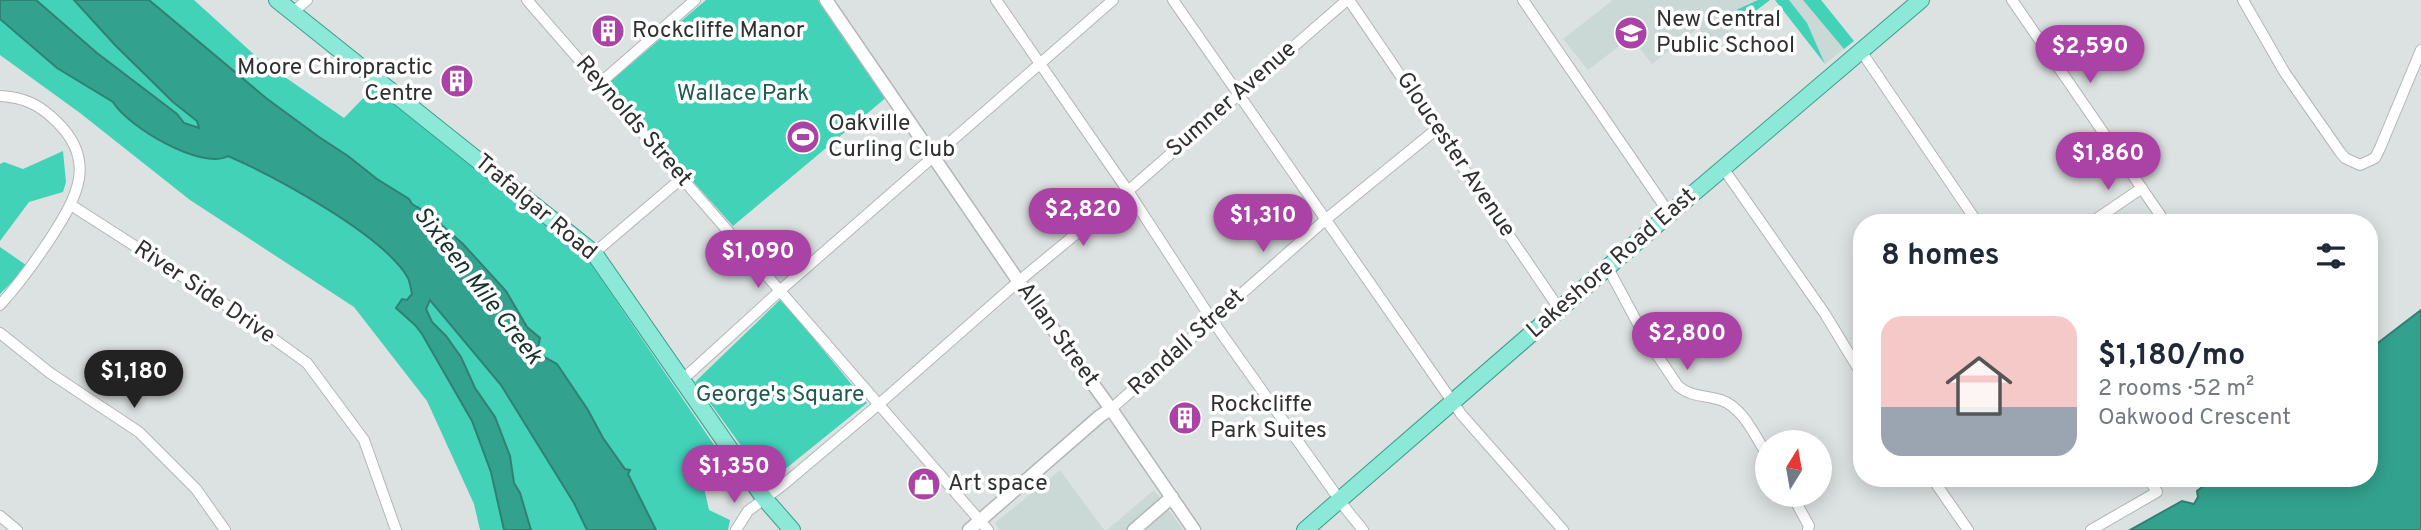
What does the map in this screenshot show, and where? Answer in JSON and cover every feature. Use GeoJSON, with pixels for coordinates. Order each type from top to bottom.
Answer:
{"type":"FeatureCollection","features":[{"type":"Feature","properties":{"kind":"main road","name":"Trafalgar Road"},"geometry":{"type":"LineString","coordinates":[[277,0],[594,253],[764,498],[792,530]]}},
{"type":"Feature","properties":{"kind":"main road","name":"Lakeshore Road East"},"geometry":{"type":"LineString","coordinates":[[1305,530],[1669,213],[1921,0]]}},
{"type":"Feature","properties":{"kind":"street"},"geometry":{"type":"LineString","coordinates":[[293,12],[307,0]]}},
{"type":"Feature","properties":{"kind":"street","name":"Reynolds Street"},"geometry":{"type":"LineString","coordinates":[[527,0],[984,525]]}},
{"type":"Feature","properties":{"kind":"street"},"geometry":{"type":"LineString","coordinates":[[599,84],[695,0]]}},
{"type":"Feature","properties":{"kind":"street","name":"Allan Street"},"geometry":{"type":"LineString","coordinates":[[826,0],[1194,530]]}},
{"type":"Feature","properties":{"kind":"street"},"geometry":{"type":"LineString","coordinates":[[996,0],[1128,191],[1212,320],[1363,530]]}},
{"type":"Feature","properties":{"kind":"street"},"geometry":{"type":"LineString","coordinates":[[681,381],[779,291],[1114,0]]}},
{"type":"Feature","properties":{"kind":"street"},"geometry":{"type":"LineString","coordinates":[[1173,0],[1453,403],[1563,530]]}},
{"type":"Feature","properties":{"kind":"street","name":"Sumner Avenue"},"geometry":{"type":"LineString","coordinates":[[736,530],[748,511],[878,405],[1348,0]]}},
{"type":"Feature","properties":{"kind":"street","name":"Gloucester Avenue"},"geometry":{"type":"LineString","coordinates":[[1348,0],[1560,310]]}},
{"type":"Feature","properties":{"kind":"street"},"geometry":{"type":"LineString","coordinates":[[1522,0],[1669,213]]}},
{"type":"Feature","properties":{"kind":"street"},"geometry":{"type":"LineString","coordinates":[[2012,0],[2160,214]]}},
{"type":"Feature","properties":{"kind":"street"},"geometry":{"type":"LineString","coordinates":[[2243,0],[2285,73],[2340,152],[2345,158],[2360,165],[2375,158],[2421,50]]}},
{"type":"Feature","properties":{"kind":"street"},"geometry":{"type":"LineString","coordinates":[[1861,51],[1972,214]]}},
{"type":"Feature","properties":{"kind":"street"},"geometry":{"type":"LineString","coordinates":[[0,96],[17,97],[43,108],[65,130],[78,153],[80,177],[71,205],[26,276],[0,305]]}},
{"type":"Feature","properties":{"kind":"street","name":"Randall Street"},"geometry":{"type":"LineString","coordinates":[[969,530],[984,525],[1100,416],[1325,220],[1437,128]]}},
{"type":"Feature","properties":{"kind":"street"},"geometry":{"type":"LineString","coordinates":[[1723,168],[1825,314],[1853,359]]}},
{"type":"Feature","properties":{"kind":"street"},"geometry":{"type":"LineString","coordinates":[[594,253],[682,178]]}},
{"type":"Feature","properties":{"kind":"street"},"geometry":{"type":"LineString","coordinates":[[2104,214],[2142,188]]}},
{"type":"Feature","properties":{"kind":"street","name":"River Side Drive"},"geometry":{"type":"LineString","coordinates":[[71,205],[222,302],[307,363],[364,440],[396,530]]}},
{"type":"Feature","properties":{"kind":"street"},"geometry":{"type":"LineString","coordinates":[[1608,268],[1645,337],[1678,386],[1685,393],[1722,401],[1736,409],[1755,437]]}},
{"type":"Feature","properties":{"kind":"street"},"geometry":{"type":"LineString","coordinates":[[0,333],[50,373],[139,432],[196,489],[225,530]]}},
{"type":"Feature","properties":{"kind":"street"},"geometry":{"type":"LineString","coordinates":[[1939,487],[1968,530]]}},
{"type":"Feature","properties":{"kind":"street"},"geometry":{"type":"LineString","coordinates":[[2091,530],[2157,492],[2154,487]]}},
{"type":"Feature","properties":{"kind":"street"},"geometry":{"type":"LineString","coordinates":[[1134,530],[1172,497]]}},
{"type":"Feature","properties":{"kind":"street"},"geometry":{"type":"LineString","coordinates":[[1799,508],[1809,526],[1808,530]]}},
{"type":"Feature","properties":{"kind":"street"},"geometry":{"type":"LineString","coordinates":[[0,516],[18,530]]}},
{"type":"Feature","properties":{"kind":"shaded area","name":"New Central Public School"},"geometry":{"type":"Polygon","coordinates":[[[1613,0],[1770,0],[1712,45],[1698,28],[1652,64],[1631,37],[1588,70],[1563,39],[1613,0]]]}},
{"type":"Feature","properties":{"kind":"shaded area","name":"New Central Public School"},"geometry":{"type":"Polygon","coordinates":[[[1775,0],[1821,0],[1854,41],[1825,64],[1775,0]]]}},
{"type":"Feature","properties":{"kind":"shaded area"},"geometry":{"type":"Polygon","coordinates":[[[1060,470],[1104,530],[1000,530],[995,523],[1060,470]]]}},
{"type":"Feature","properties":{"kind":"shaded area"},"geometry":{"type":"Polygon","coordinates":[[[1154,490],[1183,530],[1107,530],[1154,490]]]}},
{"type":"Feature","properties":{"kind":"green space"},"geometry":{"type":"Polygon","coordinates":[[[0,0],[194,0],[259,59],[344,118],[376,85],[578,245],[725,461],[700,470],[709,510],[730,520],[728,530],[480,530],[474,504],[427,401],[354,307],[190,200],[80,113],[0,55],[0,0]]]}},
{"type":"Feature","properties":{"kind":"green space","name":"Wallace Park"},"geometry":{"type":"Polygon","coordinates":[[[706,0],[818,0],[888,96],[733,226],[606,85],[706,0]]]}},
{"type":"Feature","properties":{"kind":"green space"},"geometry":{"type":"Polygon","coordinates":[[[1758,0],[1770,0],[1732,29],[1723,16],[1758,0]]]}},
{"type":"Feature","properties":{"kind":"green space"},"geometry":{"type":"Polygon","coordinates":[[[1775,0],[1789,0],[1807,23],[1825,64],[1775,0]]]}},
{"type":"Feature","properties":{"kind":"green space"},"geometry":{"type":"Polygon","coordinates":[[[1803,0],[1821,0],[1854,41],[1844,49],[1803,0]]]}},
{"type":"Feature","properties":{"kind":"green space"},"geometry":{"type":"Polygon","coordinates":[[[63,151],[66,182],[63,192],[29,202],[0,241],[0,164],[4,162],[23,169],[63,151]]]}},
{"type":"Feature","properties":{"kind":"green space"},"geometry":{"type":"Polygon","coordinates":[[[0,247],[26,265],[0,294],[0,247]]]}},
{"type":"Feature","properties":{"kind":"green space","name":"George's Square"},"geometry":{"type":"Polygon","coordinates":[[[781,299],[867,403],[768,483],[695,382],[781,299]]]}},
{"type":"Feature","properties":{"kind":"water","name":"Sixteen Mile Creek"},"geometry":{"type":"Polygon","coordinates":[[[0,0],[36,0],[97,53],[177,114],[184,123],[199,128],[197,121],[173,102],[115,45],[74,0],[149,0],[266,98],[429,214],[463,244],[506,291],[527,327],[540,338],[537,353],[557,364],[603,438],[625,469],[630,470],[628,474],[656,530],[587,530],[574,503],[501,385],[430,300],[426,309],[432,322],[461,357],[475,388],[495,417],[510,456],[514,483],[520,493],[531,530],[504,530],[491,472],[472,421],[422,334],[396,308],[402,299],[407,300],[412,294],[408,278],[395,261],[353,226],[272,177],[228,156],[216,159],[184,152],[149,134],[133,123],[113,102],[57,68],[0,19],[0,0]]]}},
{"type":"Feature","properties":{"kind":"water"},"geometry":{"type":"Polygon","coordinates":[[[2421,310],[2421,530],[2130,530],[2182,501],[2194,504],[2198,497],[2197,491],[2202,487],[2378,487],[2378,343],[2421,310]]]}},
{"type":"Feature","properties":{"kind":"place","name":"Rockcliffe Manor"},"geometry":{"type":"Point","coordinates":[608,31]}},
{"type":"Feature","properties":{"kind":"place","name":"New Central Public School"},"geometry":{"type":"Point","coordinates":[1631,33]}},
{"type":"Feature","properties":{"kind":"place","name":"Moore Chiropractic Centre"},"geometry":{"type":"Point","coordinates":[457,81]}},
{"type":"Feature","properties":{"kind":"place","name":"Oakville Curling Club"},"geometry":{"type":"Point","coordinates":[803,137]}},
{"type":"Feature","properties":{"kind":"place","name":"Rockcliffe Park Suites"},"geometry":{"type":"Point","coordinates":[1185,418]}},
{"type":"Feature","properties":{"kind":"place","name":"Art space"},"geometry":{"type":"Point","coordinates":[924,484]}}]}
